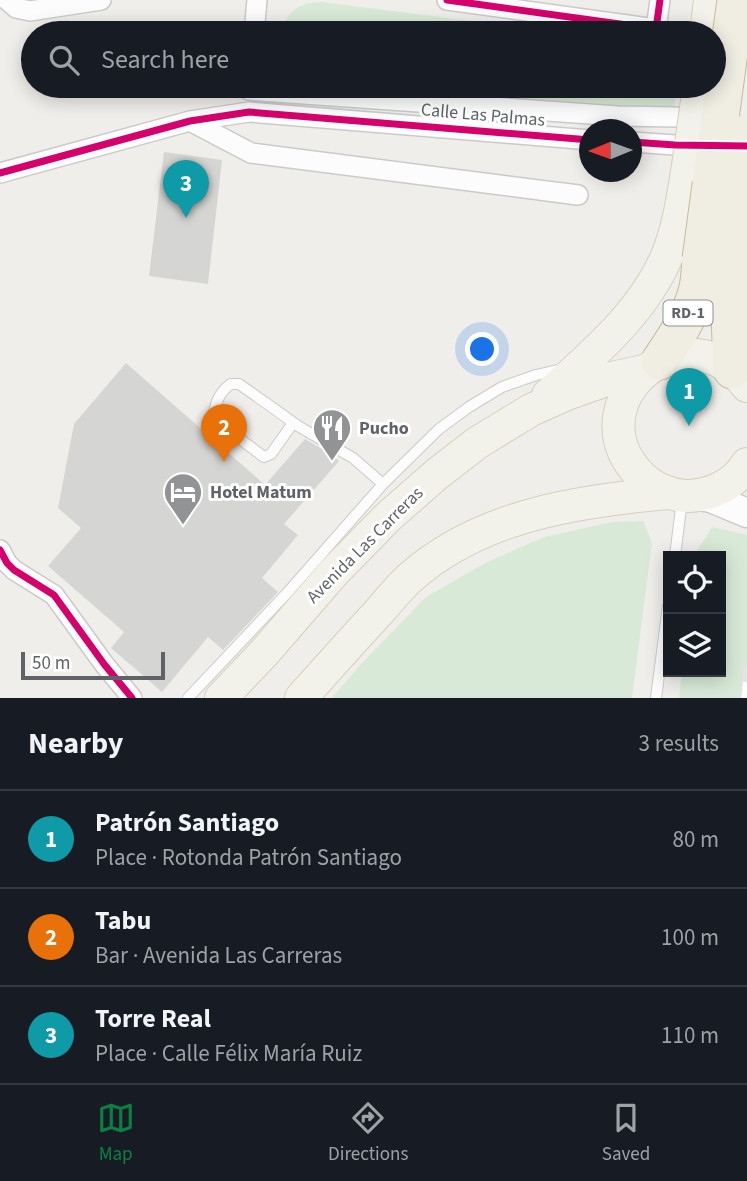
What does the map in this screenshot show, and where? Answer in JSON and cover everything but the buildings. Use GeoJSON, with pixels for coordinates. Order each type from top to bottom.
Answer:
{"type":"FeatureCollection","features":[{"type":"Feature","properties":{"kind":"highway","name":"RD-1"},"geometry":{"type":"LineString","coordinates":[[726,72],[736,0]]}},
{"type":"Feature","properties":{"kind":"highway","name":"RD-1"},"geometry":{"type":"LineString","coordinates":[[652,366],[683,323],[694,302],[699,282],[722,98]]}},
{"type":"Feature","properties":{"kind":"highway","name":"RD-1"},"geometry":{"type":"LineString","coordinates":[[700,260],[747,133]]}},
{"type":"Feature","properties":{"kind":"highway","name":"RD-1"},"geometry":{"type":"LineString","coordinates":[[700,260],[729,285],[741,380]]}},
{"type":"Feature","properties":{"kind":"main road"},"geometry":{"type":"LineString","coordinates":[[707,21],[710,0]]}},
{"type":"Feature","properties":{"kind":"main road"},"geometry":{"type":"LineString","coordinates":[[531,410],[604,344],[646,293],[700,260],[682,209],[681,155],[696,98]]}},
{"type":"Feature","properties":{"kind":"main road"},"geometry":{"type":"LineString","coordinates":[[741,380],[747,331]]}},
{"type":"Feature","properties":{"kind":"main road","name":"Avenida Las Carreras"},"geometry":{"type":"LineString","coordinates":[[221,698],[264,654],[335,571],[389,516],[477,443],[531,410],[578,390],[678,356],[697,355],[715,360],[741,380]]}},
{"type":"Feature","properties":{"kind":"main road"},"geometry":{"type":"LineString","coordinates":[[652,366],[630,387],[621,407],[619,428],[623,449],[633,468],[648,483],[683,495],[723,502],[747,513]]}},
{"type":"Feature","properties":{"kind":"main road"},"geometry":{"type":"LineString","coordinates":[[301,698],[412,576],[440,555],[473,536],[535,514],[607,498],[713,492],[730,482],[747,464]]}},
{"type":"Feature","properties":{"kind":"street"},"geometry":{"type":"LineString","coordinates":[[6,0],[16,8],[30,11],[101,0]]}},
{"type":"Feature","properties":{"kind":"street"},"geometry":{"type":"LineString","coordinates":[[255,21],[257,0]]}},
{"type":"Feature","properties":{"kind":"street"},"geometry":{"type":"LineString","coordinates":[[447,0],[598,21]]}},
{"type":"Feature","properties":{"kind":"street"},"geometry":{"type":"LineString","coordinates":[[657,21],[660,0]]}},
{"type":"Feature","properties":{"kind":"street"},"geometry":{"type":"LineString","coordinates":[[249,98],[249,113]]}},
{"type":"Feature","properties":{"kind":"street","name":"Calle Las Palmas"},"geometry":{"type":"LineString","coordinates":[[381,98],[618,116],[676,117]]}},
{"type":"Feature","properties":{"kind":"street","name":"Calle Las Palmas"},"geometry":{"type":"LineString","coordinates":[[0,173],[190,121],[249,113],[579,138]]}},
{"type":"Feature","properties":{"kind":"street"},"geometry":{"type":"LineString","coordinates":[[190,121],[251,153],[578,195]]}},
{"type":"Feature","properties":{"kind":"street"},"geometry":{"type":"LineString","coordinates":[[642,145],[681,155]]}},
{"type":"Feature","properties":{"kind":"street"},"geometry":{"type":"LineString","coordinates":[[0,550],[14,570],[54,595],[132,698]]}},
{"type":"Feature","properties":{"kind":"lane"},"geometry":{"type":"LineString","coordinates":[[188,698],[288,592],[383,484],[439,429],[502,387],[536,375],[582,364]]}},
{"type":"Feature","properties":{"kind":"lane"},"geometry":{"type":"LineString","coordinates":[[293,422],[271,454],[264,457],[215,420],[214,408],[225,387],[239,384],[293,422],[352,458],[383,484]]}},
{"type":"Feature","properties":{"kind":"lane"},"geometry":{"type":"LineString","coordinates":[[676,551],[683,495]]}},
{"type":"Feature","properties":{"kind":"lane"},"geometry":{"type":"LineString","coordinates":[[656,698],[667,614]]}},
{"type":"Feature","properties":{"kind":"green space"},"geometry":{"type":"Polygon","coordinates":[[[321,2],[473,21],[285,21],[294,10],[306,4],[321,2]]]}},
{"type":"Feature","properties":{"kind":"green space"},"geometry":{"type":"Polygon","coordinates":[[[514,98],[675,98],[674,109],[514,98]]]}},
{"type":"Feature","properties":{"kind":"green space"},"geometry":{"type":"Polygon","coordinates":[[[643,521],[652,543],[632,698],[332,698],[426,597],[485,563],[544,537],[612,522],[643,521]]]}},
{"type":"Feature","properties":{"kind":"green space"},"geometry":{"type":"Polygon","coordinates":[[[712,527],[747,535],[747,698],[679,698],[681,677],[726,677],[726,551],[698,549],[712,527]]]}},
{"type":"Feature","properties":{"kind":"railway"},"geometry":{"type":"LineString","coordinates":[[744,698],[747,668]]}},
{"type":"Feature","properties":{"kind":"cycle path"},"geometry":{"type":"LineString","coordinates":[[447,0],[598,21]]}},
{"type":"Feature","properties":{"kind":"cycle path"},"geometry":{"type":"LineString","coordinates":[[657,21],[660,0]]}},
{"type":"Feature","properties":{"kind":"cycle path"},"geometry":{"type":"LineString","coordinates":[[0,173],[190,121],[249,112],[579,139]]}},
{"type":"Feature","properties":{"kind":"cycle path"},"geometry":{"type":"LineString","coordinates":[[642,143],[747,146]]}},
{"type":"Feature","properties":{"kind":"cycle path"},"geometry":{"type":"LineString","coordinates":[[0,550],[14,570],[54,595],[132,698]]}},
{"type":"Feature","properties":{"kind":"place","name":"Torre Real"},"geometry":{"type":"Point","coordinates":[186,218]}},
{"type":"Feature","properties":{"kind":"place","name":"Patrón Santiago"},"geometry":{"type":"Point","coordinates":[689,426]}},
{"type":"Feature","properties":{"kind":"place","name":"Tabu"},"geometry":{"type":"Point","coordinates":[224,462]}},
{"type":"Feature","properties":{"kind":"place","name":"Pucho"},"geometry":{"type":"Point","coordinates":[332,462]}},
{"type":"Feature","properties":{"kind":"place","name":"Hotel Matum"},"geometry":{"type":"Point","coordinates":[183,526]}}]}
